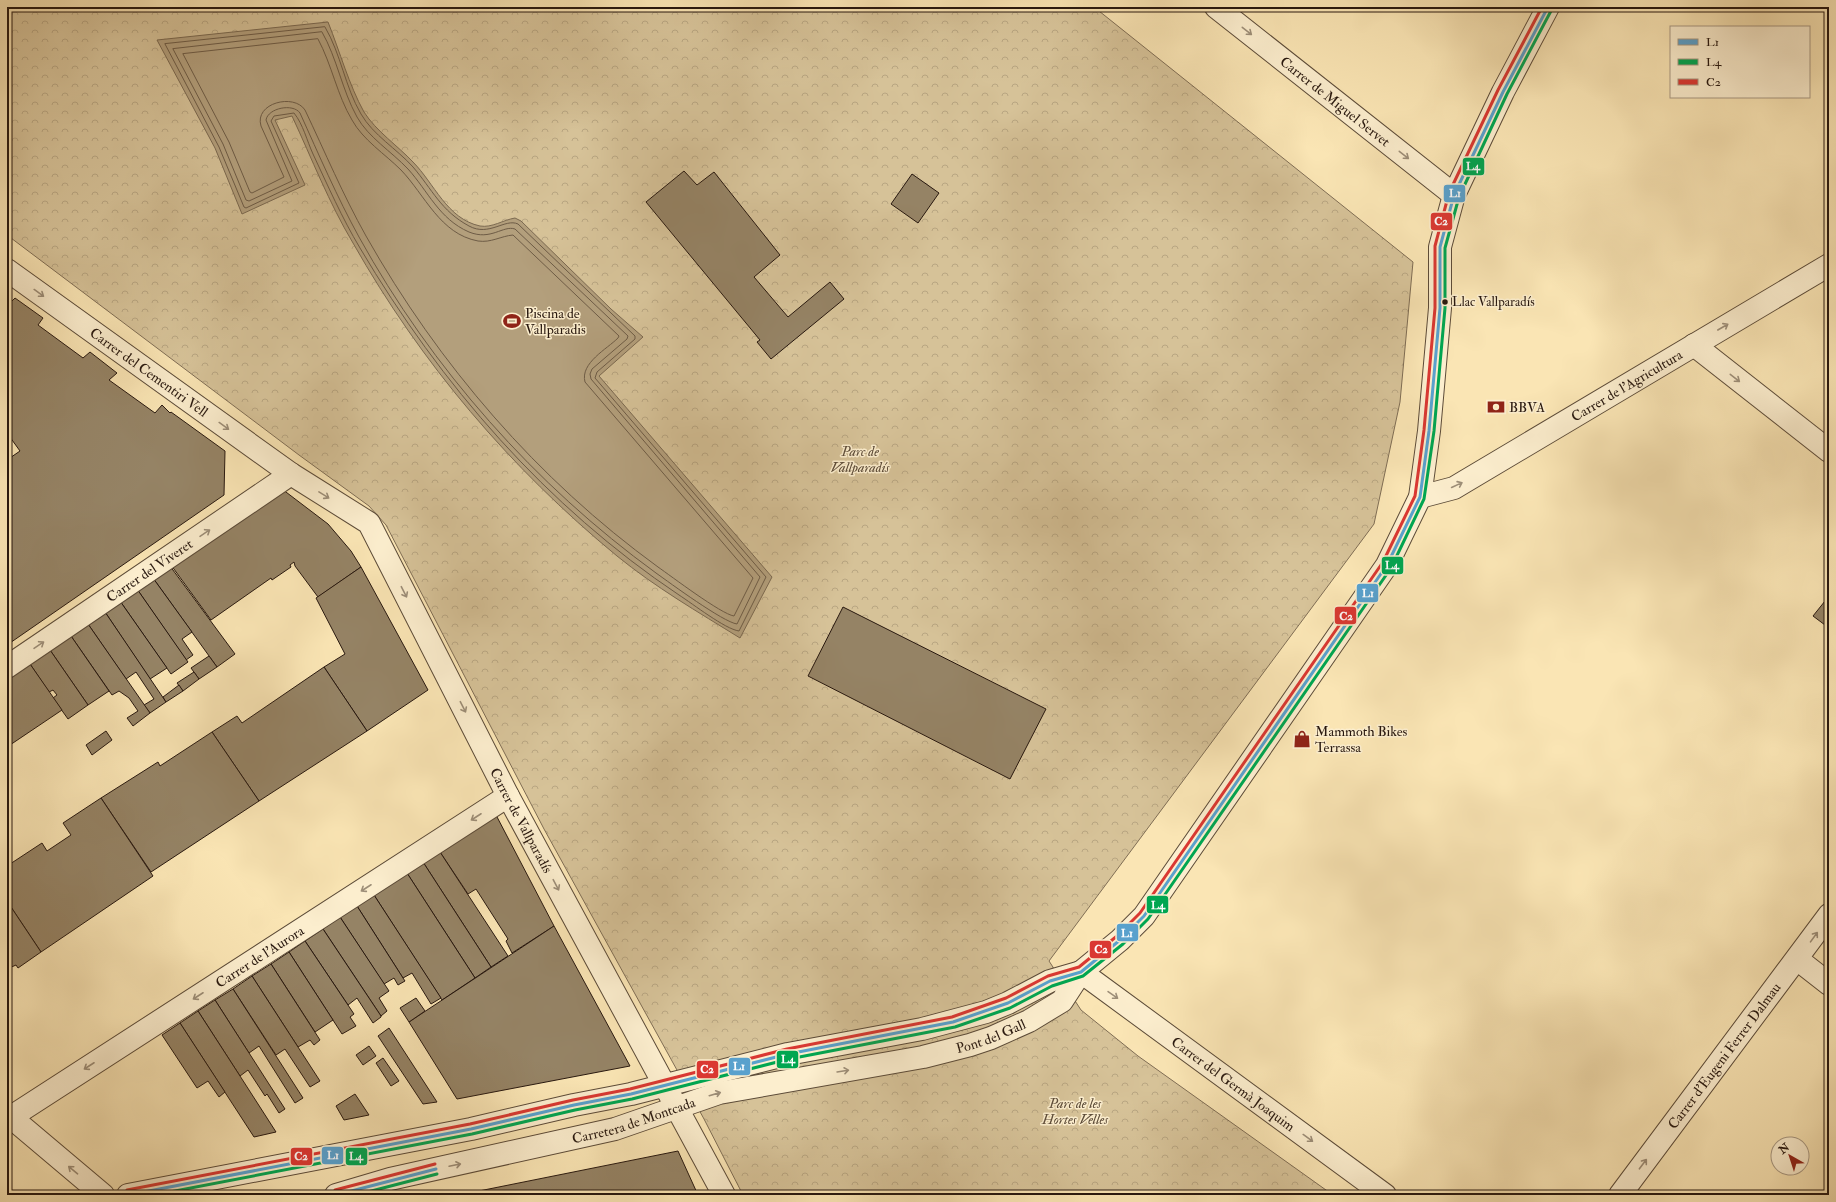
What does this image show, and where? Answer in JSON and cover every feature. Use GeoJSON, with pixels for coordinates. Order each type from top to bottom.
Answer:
{"type":"FeatureCollection","features":[{"type":"Feature","properties":{"kind":"street","name":"Carrer de Miguel Servet"},"geometry":{"type":"LineString","coordinates":[[1216,7],[1454,195]]}},
{"type":"Feature","properties":{"kind":"street"},"geometry":{"type":"LineString","coordinates":[[1081,972],[1120,940],[1148,910],[1387,565],[1420,496],[1429,431],[1440,308],[1440,246],[1454,195],[1503,92],[1548,7]]}},
{"type":"Feature","properties":{"kind":"street","name":"Carrer de l'Agricultura"},"geometry":{"type":"LineString","coordinates":[[1420,496],[1454,488],[1829,265]]}},
{"type":"Feature","properties":{"kind":"street","name":"Carrer del Cementiri Vell"},"geometry":{"type":"LineString","coordinates":[[7,270],[291,474]]}},
{"type":"Feature","properties":{"kind":"street"},"geometry":{"type":"LineString","coordinates":[[1694,345],[1829,451]]}},
{"type":"Feature","properties":{"kind":"street","name":"Carrer del Viveret"},"geometry":{"type":"LineString","coordinates":[[7,667],[291,474]]}},
{"type":"Feature","properties":{"kind":"street","name":"Carrer de Vallparadís"},"geometry":{"type":"LineString","coordinates":[[291,474],[369,523],[508,796],[724,1195]]}},
{"type":"Feature","properties":{"kind":"street","name":"Carrer de l'Aurora"},"geometry":{"type":"LineString","coordinates":[[9,1116],[508,796]]}},
{"type":"Feature","properties":{"kind":"street","name":"Carrer d'Eugeni Ferrer Dalmau"},"geometry":{"type":"LineString","coordinates":[[1620,1195],[1829,915]]}},
{"type":"Feature","properties":{"kind":"street"},"geometry":{"type":"LineString","coordinates":[[1797,959],[1829,984]]}},
{"type":"Feature","properties":{"kind":"street","name":"Pont del Gall"},"geometry":{"type":"LineString","coordinates":[[922,1030],[986,1012],[1050,982],[1081,972]]}},
{"type":"Feature","properties":{"kind":"street","name":"Pont del Gall"},"geometry":{"type":"LineString","coordinates":[[933,1053],[950,1051],[991,1038],[1045,1012],[1062,1002],[1081,972]]}},
{"type":"Feature","properties":{"kind":"street","name":"Carrer del Germà Joaquim"},"geometry":{"type":"LineString","coordinates":[[1081,972],[1141,1014],[1385,1195]]}},
{"type":"Feature","properties":{"kind":"street","name":"Carretera de Montcada"},"geometry":{"type":"LineString","coordinates":[[128,1195],[471,1130],[574,1105],[631,1094],[664,1084],[788,1054],[922,1030]]}},
{"type":"Feature","properties":{"kind":"street","name":"Carretera de Montcada"},"geometry":{"type":"LineString","coordinates":[[336,1195],[390,1179],[615,1129],[719,1093],[933,1053]]}},
{"type":"Feature","properties":{"kind":"street"},"geometry":{"type":"LineString","coordinates":[[9,1116],[103,1195]]}},
{"type":"Feature","properties":{"kind":"green space","name":"Parc de Vallparadís"},"geometry":{"type":"Polygon","coordinates":[[[7,7],[1094,7],[1413,262],[1400,402],[1374,524],[1049,961],[1081,1010],[1138,1056],[1333,1195],[743,1195],[704,1119],[544,829],[386,525],[369,506],[7,235],[7,7]]]}},
{"type":"Feature","properties":{"kind":"water","name":"Piscina de Vallparadis"},"geometry":{"type":"Polygon","coordinates":[[[328,22],[349,80],[364,112],[381,132],[421,170],[450,208],[469,222],[480,226],[489,226],[515,218],[521,221],[611,309],[643,337],[599,376],[772,577],[740,638],[662,589],[617,556],[540,487],[470,412],[438,372],[379,287],[344,228],[292,116],[275,120],[305,185],[242,214],[215,148],[157,40],[328,22]]]}},
{"type":"Feature","properties":{"kind":"building"},"geometry":{"type":"Polygon","coordinates":[[[684,171],[697,185],[714,172],[780,255],[754,277],[788,317],[830,282],[844,299],[771,359],[757,342],[760,340],[646,202],[684,171]]]}},
{"type":"Feature","properties":{"kind":"building"},"geometry":{"type":"Polygon","coordinates":[[[912,174],[939,193],[918,223],[891,204],[912,174]]]}},
{"type":"Feature","properties":{"kind":"building"},"geometry":{"type":"Polygon","coordinates":[[[15,298],[43,318],[38,325],[83,358],[90,352],[117,373],[109,380],[155,413],[162,405],[170,413],[171,412],[225,451],[224,495],[7,645],[7,460],[20,451],[7,433],[7,303],[9,304],[15,298]]]}},
{"type":"Feature","properties":{"kind":"building"},"geometry":{"type":"Polygon","coordinates":[[[282,489],[328,524],[351,551],[361,567],[318,597],[295,566],[294,562],[290,565],[291,567],[272,580],[271,578],[211,620],[171,565],[282,489]]]}},
{"type":"Feature","properties":{"kind":"building"},"geometry":{"type":"Polygon","coordinates":[[[170,566],[235,654],[217,667],[153,578],[170,566]]]}},
{"type":"Feature","properties":{"kind":"building"},"geometry":{"type":"Polygon","coordinates":[[[361,567],[428,690],[367,731],[324,667],[345,654],[316,598],[361,567]]]}},
{"type":"Feature","properties":{"kind":"building"},"geometry":{"type":"Polygon","coordinates":[[[153,578],[192,632],[182,639],[193,655],[186,660],[137,589],[153,578]]]}},
{"type":"Feature","properties":{"kind":"building"},"geometry":{"type":"Polygon","coordinates":[[[137,589],[188,662],[171,674],[120,601],[137,589]]]}},
{"type":"Feature","properties":{"kind":"building"},"geometry":{"type":"Polygon","coordinates":[[[1829,596],[1829,628],[1813,616],[1829,596]]]}},
{"type":"Feature","properties":{"kind":"building"},"geometry":{"type":"Polygon","coordinates":[[[120,601],[167,668],[150,679],[105,612],[120,601]]]}},
{"type":"Feature","properties":{"kind":"building"},"geometry":{"type":"Polygon","coordinates":[[[843,607],[1046,709],[1010,779],[808,676],[843,607]]]}},
{"type":"Feature","properties":{"kind":"building"},"geometry":{"type":"Polygon","coordinates":[[[105,612],[166,702],[150,713],[144,705],[154,699],[136,672],[126,679],[88,624],[105,612]]]}},
{"type":"Feature","properties":{"kind":"building"},"geometry":{"type":"Polygon","coordinates":[[[88,624],[150,713],[133,726],[127,718],[138,711],[129,698],[119,691],[112,695],[71,636],[88,624]]]}},
{"type":"Feature","properties":{"kind":"building"},"geometry":{"type":"Polygon","coordinates":[[[71,636],[109,691],[88,705],[50,650],[71,636]]]}},
{"type":"Feature","properties":{"kind":"building"},"geometry":{"type":"Polygon","coordinates":[[[50,650],[88,705],[68,719],[53,698],[57,695],[53,690],[49,692],[30,664],[50,650]]]}},
{"type":"Feature","properties":{"kind":"building"},"geometry":{"type":"Polygon","coordinates":[[[209,656],[217,667],[199,679],[191,668],[209,656]]]}},
{"type":"Feature","properties":{"kind":"building"},"geometry":{"type":"Polygon","coordinates":[[[30,664],[62,710],[7,747],[7,679],[30,664]]]}},
{"type":"Feature","properties":{"kind":"building"},"geometry":{"type":"Polygon","coordinates":[[[324,667],[367,731],[259,801],[212,732],[237,716],[242,723],[324,667]]]}},
{"type":"Feature","properties":{"kind":"building"},"geometry":{"type":"Polygon","coordinates":[[[194,672],[199,679],[183,691],[177,683],[194,672]]]}},
{"type":"Feature","properties":{"kind":"building"},"geometry":{"type":"Polygon","coordinates":[[[179,685],[183,691],[166,702],[163,697],[179,685]]]}},
{"type":"Feature","properties":{"kind":"building"},"geometry":{"type":"Polygon","coordinates":[[[106,731],[112,740],[92,755],[86,745],[106,731]]]}},
{"type":"Feature","properties":{"kind":"building"},"geometry":{"type":"Polygon","coordinates":[[[212,732],[259,801],[151,872],[101,798],[158,762],[160,766],[212,732]]]}},
{"type":"Feature","properties":{"kind":"building"},"geometry":{"type":"Polygon","coordinates":[[[101,798],[153,876],[41,952],[7,901],[7,866],[42,843],[47,851],[71,835],[63,823],[101,798]]]}},
{"type":"Feature","properties":{"kind":"building"},"geometry":{"type":"Polygon","coordinates":[[[496,815],[554,926],[512,953],[506,941],[508,939],[476,889],[468,894],[440,852],[496,815]]]}},
{"type":"Feature","properties":{"kind":"building"},"geometry":{"type":"Polygon","coordinates":[[[440,852],[508,956],[491,967],[423,862],[440,852]]]}},
{"type":"Feature","properties":{"kind":"building"},"geometry":{"type":"Polygon","coordinates":[[[423,862],[491,967],[475,978],[407,873],[423,862]]]}},
{"type":"Feature","properties":{"kind":"building"},"geometry":{"type":"Polygon","coordinates":[[[407,873],[475,978],[442,1000],[374,895],[407,873]]]}},
{"type":"Feature","properties":{"kind":"building"},"geometry":{"type":"Polygon","coordinates":[[[374,895],[441,998],[431,1004],[412,973],[403,978],[357,906],[374,895]]]}},
{"type":"Feature","properties":{"kind":"building"},"geometry":{"type":"Polygon","coordinates":[[[7,901],[41,952],[18,968],[16,965],[7,969],[7,901]]]}},
{"type":"Feature","properties":{"kind":"building"},"geometry":{"type":"Polygon","coordinates":[[[357,906],[405,981],[398,985],[394,978],[384,984],[340,917],[357,906]]]}},
{"type":"Feature","properties":{"kind":"building"},"geometry":{"type":"Polygon","coordinates":[[[340,917],[389,991],[379,998],[387,1011],[381,1016],[323,929],[340,917]]]}},
{"type":"Feature","properties":{"kind":"building"},"geometry":{"type":"Polygon","coordinates":[[[554,926],[630,1066],[457,1099],[409,1022],[554,926]]]}},
{"type":"Feature","properties":{"kind":"building"},"geometry":{"type":"Polygon","coordinates":[[[323,929],[381,1016],[373,1023],[357,998],[348,1005],[305,941],[323,929]]]}},
{"type":"Feature","properties":{"kind":"building"},"geometry":{"type":"Polygon","coordinates":[[[305,941],[354,1014],[350,1017],[356,1026],[342,1034],[289,952],[305,941]]]}},
{"type":"Feature","properties":{"kind":"building"},"geometry":{"type":"Polygon","coordinates":[[[289,952],[333,1020],[315,1032],[271,964],[289,952]]]}},
{"type":"Feature","properties":{"kind":"building"},"geometry":{"type":"Polygon","coordinates":[[[271,964],[320,1040],[314,1045],[310,1040],[298,1047],[252,976],[271,964]]]}},
{"type":"Feature","properties":{"kind":"building"},"geometry":{"type":"Polygon","coordinates":[[[252,976],[320,1081],[310,1087],[285,1049],[276,1055],[233,989],[252,976]]]}},
{"type":"Feature","properties":{"kind":"building"},"geometry":{"type":"Polygon","coordinates":[[[233,989],[303,1098],[295,1103],[259,1046],[249,1053],[215,1000],[233,989]]]}},
{"type":"Feature","properties":{"kind":"building"},"geometry":{"type":"Polygon","coordinates":[[[416,998],[425,1011],[409,1022],[400,1008],[416,998]]]}},
{"type":"Feature","properties":{"kind":"building"},"geometry":{"type":"Polygon","coordinates":[[[215,1000],[285,1109],[279,1113],[267,1094],[265,1096],[248,1070],[240,1076],[198,1011],[215,1000]]]}},
{"type":"Feature","properties":{"kind":"building"},"geometry":{"type":"Polygon","coordinates":[[[198,1011],[276,1132],[254,1137],[180,1023],[198,1011]]]}},
{"type":"Feature","properties":{"kind":"building"},"geometry":{"type":"Polygon","coordinates":[[[180,1023],[225,1092],[219,1097],[208,1081],[197,1088],[162,1035],[180,1023]]]}},
{"type":"Feature","properties":{"kind":"building"},"geometry":{"type":"Polygon","coordinates":[[[389,1028],[437,1102],[423,1104],[378,1036],[389,1028]]]}},
{"type":"Feature","properties":{"kind":"building"},"geometry":{"type":"Polygon","coordinates":[[[369,1046],[376,1056],[363,1065],[356,1055],[369,1046]]]}},
{"type":"Feature","properties":{"kind":"building"},"geometry":{"type":"Polygon","coordinates":[[[383,1058],[399,1081],[391,1086],[376,1063],[383,1058]]]}},
{"type":"Feature","properties":{"kind":"building"},"geometry":{"type":"Polygon","coordinates":[[[355,1094],[369,1115],[344,1120],[336,1106],[355,1094]]]}},
{"type":"Feature","properties":{"kind":"building"},"geometry":{"type":"Polygon","coordinates":[[[678,1151],[698,1195],[459,1195],[678,1151]]]}},
{"type":"Feature","properties":{"kind":"transit line","name":"C2"},"geometry":{"type":"LineString","coordinates":[[127,1190],[470,1124],[573,1100],[630,1089],[787,1049],[952,1017],[1006,998],[1048,976],[1079,967],[1117,936],[1140,913],[1383,562],[1415,496],[1424,430],[1435,308],[1435,246],[1449,193],[1498,90],[1542,7]]}},
{"type":"Feature","properties":{"kind":"transit line","name":"L1"},"geometry":{"type":"LineString","coordinates":[[128,1195],[471,1129],[574,1105],[631,1094],[788,1054],[953,1022],[1008,1003],[1050,981],[1081,972],[1120,940],[1144,916],[1387,565],[1420,497],[1429,431],[1440,308],[1440,247],[1454,195],[1503,92],[1548,7]]}},
{"type":"Feature","properties":{"kind":"transit line","name":"L4"},"geometry":{"type":"LineString","coordinates":[[154,1195],[472,1134],[575,1110],[632,1099],[789,1059],[955,1027],[1010,1008],[1052,986],[1083,976],[1123,944],[1148,919],[1391,568],[1424,499],[1434,431],[1445,308],[1445,248],[1459,197],[1507,94],[1552,9]]}},
{"type":"Feature","properties":{"kind":"transit line","name":"C2"},"geometry":{"type":"LineString","coordinates":[[335,1190],[435,1164]]}},
{"type":"Feature","properties":{"kind":"transit line","name":"L1"},"geometry":{"type":"LineString","coordinates":[[336,1195],[436,1169]]}},
{"type":"Feature","properties":{"kind":"transit line","name":"L4"},"geometry":{"type":"LineString","coordinates":[[356,1195],[437,1174]]}},
{"type":"Feature","properties":{"kind":"place","name":"Llac Vallparadís"},"geometry":{"type":"Point","coordinates":[1445,302]}},
{"type":"Feature","properties":{"kind":"place","name":"Piscina de Vallparadis"},"geometry":{"type":"Point","coordinates":[512,321]}},
{"type":"Feature","properties":{"kind":"place","name":"BBVA"},"geometry":{"type":"Point","coordinates":[1496,407]}},
{"type":"Feature","properties":{"kind":"place","name":"Mammoth Bikes Terrassa"},"geometry":{"type":"Point","coordinates":[1302,739]}},
{"type":"Feature","properties":{"kind":"park label","name":"Parc de les Hortes Velles"},"geometry":{"type":"Point","coordinates":[1075,1112]}}]}
